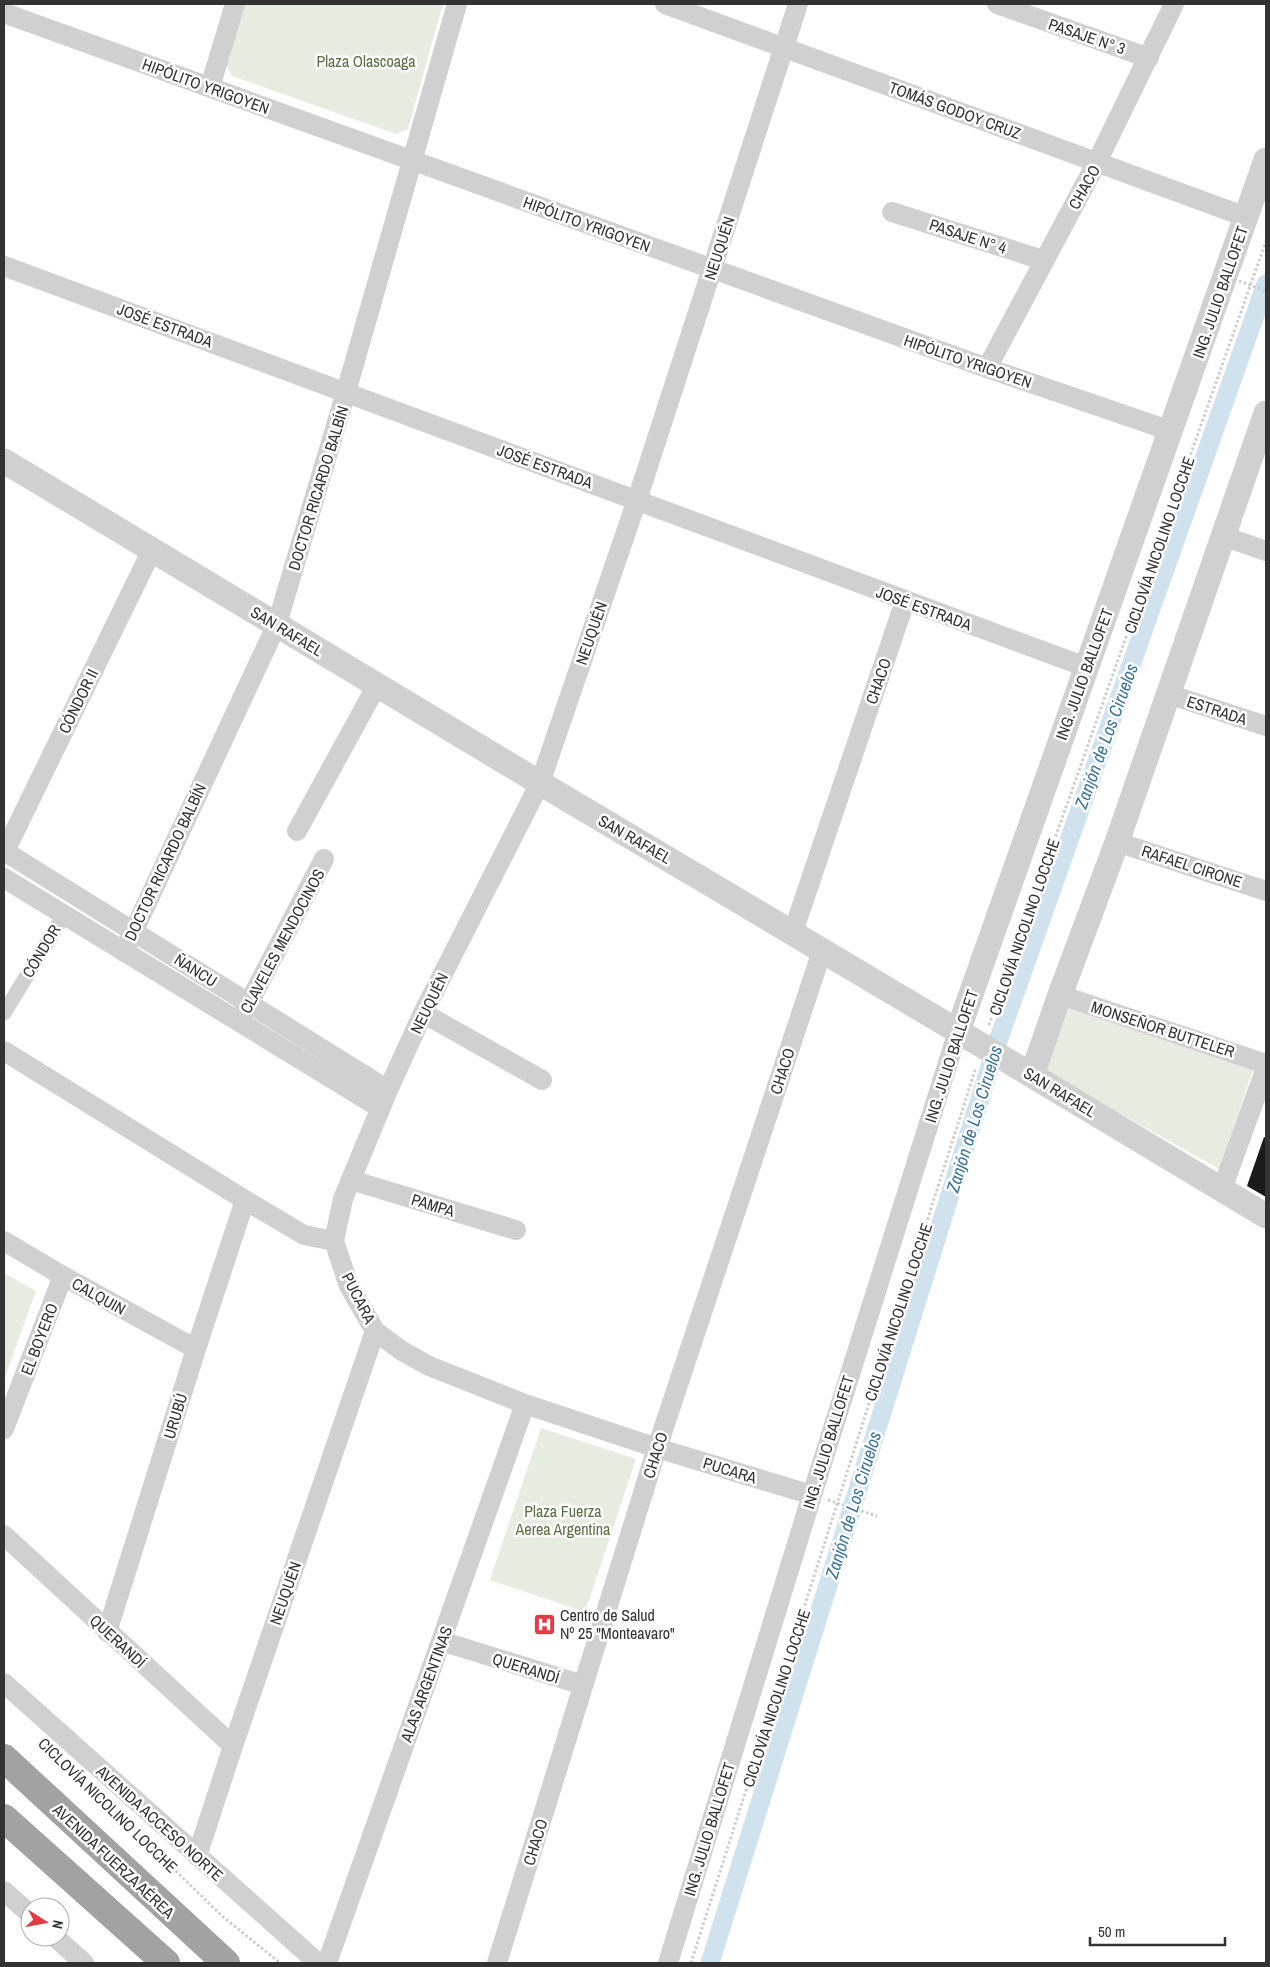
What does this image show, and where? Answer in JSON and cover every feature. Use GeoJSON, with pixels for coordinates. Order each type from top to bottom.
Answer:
{"type":"FeatureCollection","features":[{"type":"Feature","properties":{"kind":"highway","name":"AVENIDA FUERZA AÉREA"},"geometry":{"type":"LineString","coordinates":[[4,1758],[226,1963]]}},
{"type":"Feature","properties":{"kind":"highway"},"geometry":{"type":"LineString","coordinates":[[4,1818],[166,1963]]}},
{"type":"Feature","properties":{"kind":"street"},"geometry":{"type":"LineString","coordinates":[[210,87],[235,4]]}},
{"type":"Feature","properties":{"kind":"street","name":"DOCTOR RICARDO BALBÍN"},"geometry":{"type":"LineString","coordinates":[[124,952],[277,624],[346,392],[457,4]]}},
{"type":"Feature","properties":{"kind":"street","name":"TOMÁS GODOY CRUZ"},"geometry":{"type":"LineString","coordinates":[[665,4],[1246,217]]}},
{"type":"Feature","properties":{"kind":"street","name":"NEUQUÉN"},"geometry":{"type":"LineString","coordinates":[[334,1241],[343,1200],[388,1090],[423,1013],[540,783],[637,500],[798,4]]}},
{"type":"Feature","properties":{"kind":"street","name":"PASAJE N° 3"},"geometry":{"type":"LineString","coordinates":[[997,4],[1149,58]]}},
{"type":"Feature","properties":{"kind":"street","name":"CHACO"},"geometry":{"type":"LineString","coordinates":[[987,368],[1097,162],[1174,4]]}},
{"type":"Feature","properties":{"kind":"street","name":"HIPÓLITO YRIGOYEN"},"geometry":{"type":"LineString","coordinates":[[4,13],[987,368],[1172,431]]}},
{"type":"Feature","properties":{"kind":"street","name":"ING. JULIO BALLOFET"},"geometry":{"type":"LineString","coordinates":[[668,1963],[812,1495],[973,1040],[1086,667],[1172,431],[1266,160]]}},
{"type":"Feature","properties":{"kind":"street","name":"PASAJE N° 4"},"geometry":{"type":"LineString","coordinates":[[892,212],[1043,260]]}},
{"type":"Feature","properties":{"kind":"street","name":"JOSÉ ESTRADA"},"geometry":{"type":"LineString","coordinates":[[4,266],[1086,667]]}},
{"type":"Feature","properties":{"kind":"street"},"geometry":{"type":"LineString","coordinates":[[1025,1071],[1060,995],[1117,842],[1266,413]]}},
{"type":"Feature","properties":{"kind":"street","name":"SAN RAFAEL"},"geometry":{"type":"LineString","coordinates":[[4,461],[1266,1216]]}},
{"type":"Feature","properties":{"kind":"street"},"geometry":{"type":"LineString","coordinates":[[1222,536],[1266,551]]}},
{"type":"Feature","properties":{"kind":"street","name":"CÓNDOR II"},"geometry":{"type":"LineString","coordinates":[[4,852],[152,550]]}},
{"type":"Feature","properties":{"kind":"street","name":"CHACO"},"geometry":{"type":"LineString","coordinates":[[793,932],[904,601]]}},
{"type":"Feature","properties":{"kind":"street"},"geometry":{"type":"LineString","coordinates":[[297,831],[377,685]]}},
{"type":"Feature","properties":{"kind":"street","name":"ESTRADA"},"geometry":{"type":"LineString","coordinates":[[1168,694],[1266,726]]}},
{"type":"Feature","properties":{"kind":"street","name":"RAFAEL CIRONE"},"geometry":{"type":"LineString","coordinates":[[1117,842],[1266,891]]}},
{"type":"Feature","properties":{"kind":"street","name":"ÑANCU"},"geometry":{"type":"LineString","coordinates":[[4,852],[388,1090]]}},
{"type":"Feature","properties":{"kind":"street","name":"CLAVELES MENDOCINOS"},"geometry":{"type":"LineString","coordinates":[[239,1022],[324,860]]}},
{"type":"Feature","properties":{"kind":"street","name":"ÑANCU"},"geometry":{"type":"LineString","coordinates":[[4,878],[380,1108]]}},
{"type":"Feature","properties":{"kind":"street","name":"CÓNDOR"},"geometry":{"type":"LineString","coordinates":[[4,1013],[64,914]]}},
{"type":"Feature","properties":{"kind":"street","name":"CHACO"},"geometry":{"type":"LineString","coordinates":[[497,1963],[657,1448],[822,951]]}},
{"type":"Feature","properties":{"kind":"street","name":"MONSEÑOR BUTTELER"},"geometry":{"type":"LineString","coordinates":[[1060,995],[1266,1064]]}},
{"type":"Feature","properties":{"kind":"street"},"geometry":{"type":"LineString","coordinates":[[423,1013],[542,1080]]}},
{"type":"Feature","properties":{"kind":"street"},"geometry":{"type":"LineString","coordinates":[[4,1051],[304,1235],[334,1241]]}},
{"type":"Feature","properties":{"kind":"street"},"geometry":{"type":"LineString","coordinates":[[1222,1189],[1266,1068]]}},
{"type":"Feature","properties":{"kind":"street","name":"PAMPA"},"geometry":{"type":"LineString","coordinates":[[351,1180],[516,1230]]}},
{"type":"Feature","properties":{"kind":"street","name":"URUBÚ"},"geometry":{"type":"LineString","coordinates":[[107,1632],[196,1348],[245,1200]]}},
{"type":"Feature","properties":{"kind":"street","name":"CALQUIN"},"geometry":{"type":"LineString","coordinates":[[4,1240],[63,1276],[196,1348]]}},
{"type":"Feature","properties":{"kind":"street","name":"PUCARA"},"geometry":{"type":"LineString","coordinates":[[334,1241],[350,1286],[376,1331],[402,1351],[428,1366],[525,1404],[657,1448],[812,1495]]}},
{"type":"Feature","properties":{"kind":"street","name":"EL BOYERO"},"geometry":{"type":"LineString","coordinates":[[4,1430],[63,1276]]}},
{"type":"Feature","properties":{"kind":"street","name":"NEUQUÉN"},"geometry":{"type":"LineString","coordinates":[[197,1856],[376,1331]]}},
{"type":"Feature","properties":{"kind":"street","name":"ALAS ARGENTINAS"},"geometry":{"type":"LineString","coordinates":[[327,1963],[525,1404]]}},
{"type":"Feature","properties":{"kind":"street","name":"QUERANDÍ"},"geometry":{"type":"LineString","coordinates":[[4,1535],[107,1632],[233,1746]]}},
{"type":"Feature","properties":{"kind":"street","name":"QUERANDÍ"},"geometry":{"type":"LineString","coordinates":[[441,1641],[584,1685]]}},
{"type":"Feature","properties":{"kind":"street","name":"AVENIDA ACCESO NORTE"},"geometry":{"type":"LineString","coordinates":[[4,1683],[318,1963]]}},
{"type":"Feature","properties":{"kind":"street"},"geometry":{"type":"LineString","coordinates":[[4,1891],[20,1905]]}},
{"type":"Feature","properties":{"kind":"street"},"geometry":{"type":"LineString","coordinates":[[66,1947],[84,1963]]}},
{"type":"Feature","properties":{"kind":"path","name":"CICLOVÍA NICOLINO LOCCHE"},"geometry":{"type":"LineString","coordinates":[[691,1963],[973,1040],[1266,240]]}},
{"type":"Feature","properties":{"kind":"path"},"geometry":{"type":"LineString","coordinates":[[1239,281],[1266,291]]}},
{"type":"Feature","properties":{"kind":"path"},"geometry":{"type":"LineString","coordinates":[[840,1503],[878,1516]]}},
{"type":"Feature","properties":{"kind":"path","name":"CICLOVÍA NICOLINO LOCCHE"},"geometry":{"type":"LineString","coordinates":[[96,1792],[222,1916],[280,1963]]}},
{"type":"Feature","properties":{"kind":"green space","name":"Plaza Olascoaga"},"geometry":{"type":"Polygon","coordinates":[[[244,4],[443,4],[408,129],[396,134],[232,76],[226,65],[244,4]]]}},
{"type":"Feature","properties":{"kind":"green space"},"geometry":{"type":"Polygon","coordinates":[[[1069,1009],[1253,1070],[1219,1169],[1046,1072],[1069,1009]]]}},
{"type":"Feature","properties":{"kind":"green space"},"geometry":{"type":"Polygon","coordinates":[[[4,1273],[36,1291],[4,1380],[4,1273]]]}},
{"type":"Feature","properties":{"kind":"green space","name":"Plaza Fuerza Aerea Argentina"},"geometry":{"type":"Polygon","coordinates":[[[541,1428],[636,1459],[585,1612],[490,1580],[541,1428]]]}},
{"type":"Feature","properties":{"kind":"building"},"geometry":{"type":"Polygon","coordinates":[[[1264,1137],[1266,1138],[1266,1197],[1247,1186],[1264,1137]]]}},
{"type":"Feature","properties":{"kind":"waterway","name":"Zanjón de Los Ciruelos"},"geometry":{"type":"LineString","coordinates":[[710,1963],[998,1041],[1266,284]]}},
{"type":"Feature","properties":{"kind":"place","name":"Centro de Salud Nº 25 \"Monteavaro\""},"geometry":{"type":"Point","coordinates":[544,1624]}}]}
